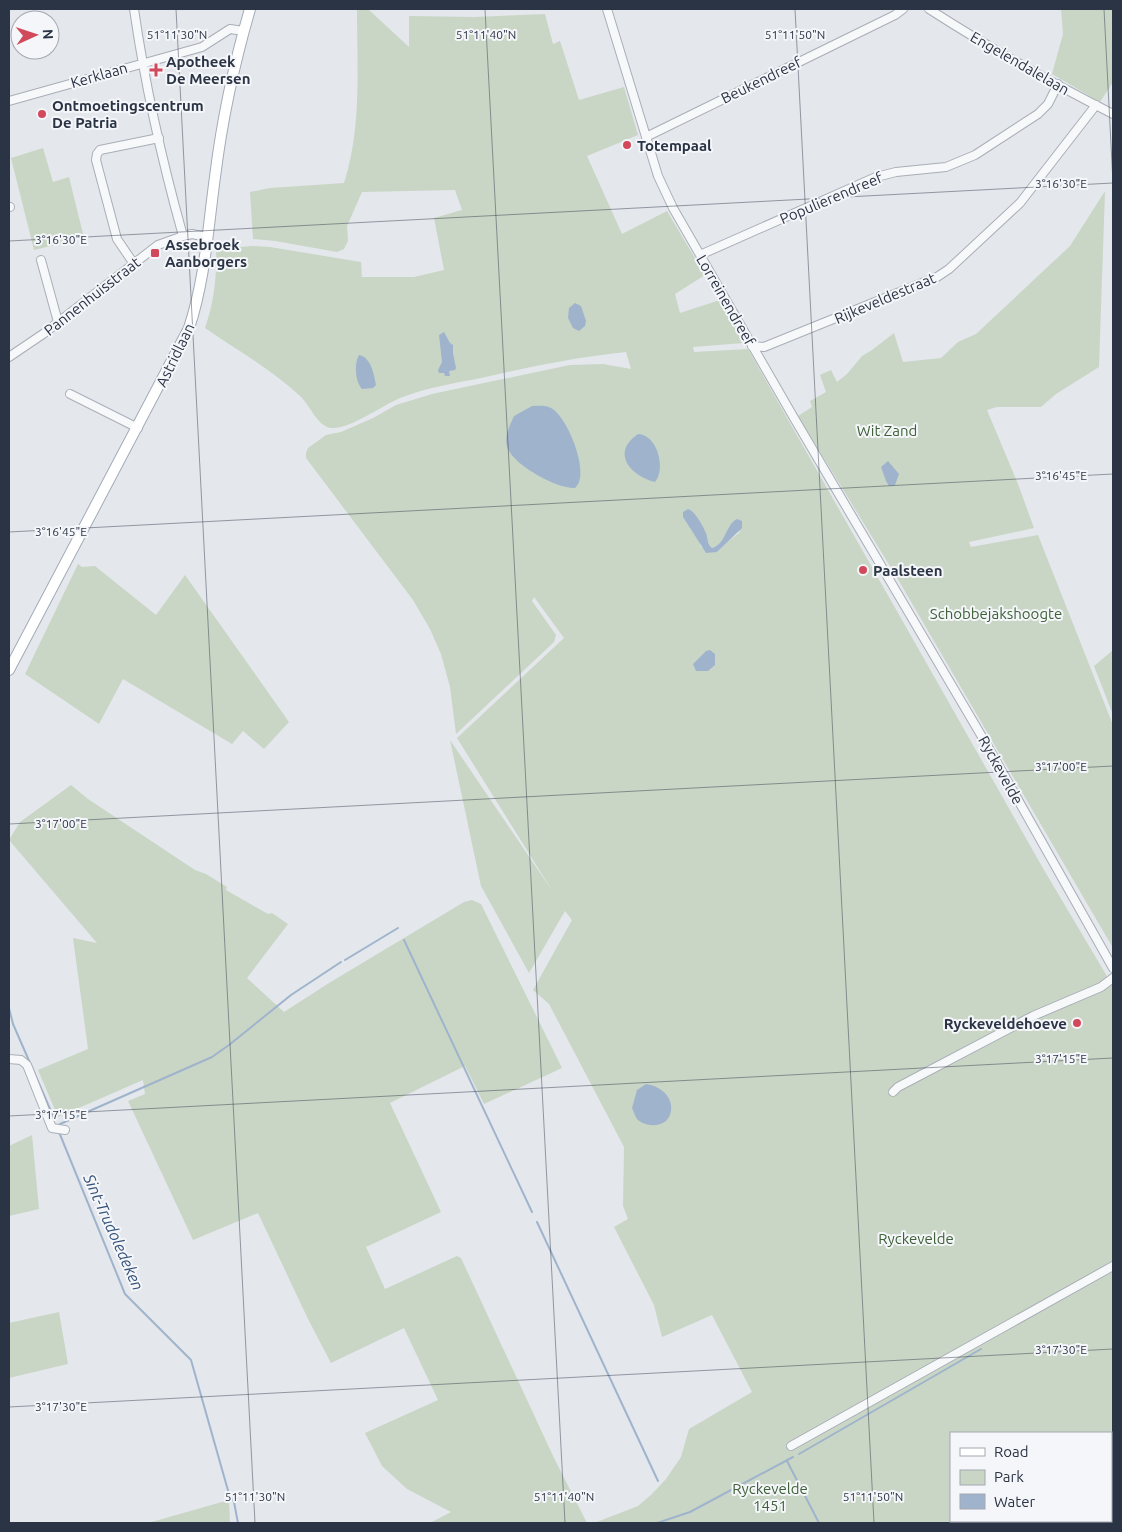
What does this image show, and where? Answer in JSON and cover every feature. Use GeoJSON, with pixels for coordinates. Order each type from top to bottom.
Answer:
{"type":"FeatureCollection","features":[{"type":"Feature","properties":{"kind":"main road","name":"Astridlaan"},"geometry":{"type":"LineString","coordinates":[[9,670],[189,328],[201,284],[221,133],[250,9]]}},
{"type":"Feature","properties":{"kind":"street"},"geometry":{"type":"LineString","coordinates":[[134,9],[142,63],[169,186],[183,236]]}},
{"type":"Feature","properties":{"kind":"street","name":"Lorreinendreef"},"geometry":{"type":"LineString","coordinates":[[607,9],[658,176],[673,208],[886,574]]}},
{"type":"Feature","properties":{"kind":"street","name":"Beukendreef"},"geometry":{"type":"LineString","coordinates":[[646,137],[903,9]]}},
{"type":"Feature","properties":{"kind":"street","name":"Engelendalelaan"},"geometry":{"type":"LineString","coordinates":[[929,9],[1113,114]]}},
{"type":"Feature","properties":{"kind":"street","name":"Kerklaan"},"geometry":{"type":"LineString","coordinates":[[9,100],[202,47],[230,29],[244,31]]}},
{"type":"Feature","properties":{"kind":"street","name":"Populierendreef"},"geometry":{"type":"LineString","coordinates":[[700,255],[876,177],[896,172],[946,166],[975,155],[1038,114],[1048,104],[1058,84]]}},
{"type":"Feature","properties":{"kind":"street","name":"Rijkeveldestraat"},"geometry":{"type":"LineString","coordinates":[[752,346],[764,347],[937,277],[949,269],[1020,203],[1096,105]]}},
{"type":"Feature","properties":{"kind":"street"},"geometry":{"type":"LineString","coordinates":[[134,264],[117,239],[112,225],[96,160],[97,154],[100,150],[159,138]]}},
{"type":"Feature","properties":{"kind":"street","name":"Pannenhuisstraat"},"geometry":{"type":"LineString","coordinates":[[9,357],[158,245],[192,234],[207,236]]}},
{"type":"Feature","properties":{"kind":"street"},"geometry":{"type":"LineString","coordinates":[[41,260],[58,322]]}},
{"type":"Feature","properties":{"kind":"street"},"geometry":{"type":"LineString","coordinates":[[70,394],[138,428]]}},
{"type":"Feature","properties":{"kind":"street","name":"Ryckevelde"},"geometry":{"type":"LineString","coordinates":[[886,574],[991,752],[1113,968]]}},
{"type":"Feature","properties":{"kind":"street"},"geometry":{"type":"LineString","coordinates":[[894,1092],[898,1087],[1033,1016],[1101,988],[1113,978]]}},
{"type":"Feature","properties":{"kind":"street"},"geometry":{"type":"LineString","coordinates":[[9,1059],[20,1060],[28,1065],[52,1128],[65,1130]]}},
{"type":"Feature","properties":{"kind":"street"},"geometry":{"type":"LineString","coordinates":[[791,1446],[1113,1266]]}},
{"type":"Feature","properties":{"kind":"green space","name":"Ryckevelde 1451"},"geometry":{"type":"Polygon","coordinates":[[[357,9],[368,9],[409,47],[409,16],[474,17],[545,14],[553,44],[560,41],[579,100],[624,87],[638,135],[587,156],[622,234],[667,211],[705,275],[675,294],[680,313],[720,300],[743,343],[693,347],[694,352],[748,349],[1044,870],[1108,978],[1113,983],[1113,1523],[594,1523],[638,1506],[666,1479],[681,1457],[689,1429],[752,1392],[712,1315],[662,1337],[654,1305],[614,1227],[628,1219],[623,1206],[624,1147],[549,1004],[533,990],[572,920],[565,911],[529,973],[481,886],[450,740],[553,892],[457,738],[564,638],[534,597],[532,601],[556,635],[554,642],[456,734],[450,687],[441,654],[430,629],[413,600],[306,458],[306,453],[308,448],[326,435],[341,432],[373,418],[396,405],[432,394],[570,365],[603,364],[631,369],[626,352],[535,366],[420,391],[393,401],[347,425],[331,428],[322,423],[304,400],[278,378],[205,328],[211,309],[214,289],[216,249],[252,246],[270,247],[361,262],[362,277],[414,277],[444,270],[434,218],[462,210],[455,190],[362,192],[347,226],[348,241],[344,249],[337,252],[253,239],[250,192],[270,188],[344,183],[354,140],[358,75],[357,9]],[[699,522],[690,528],[701,547],[717,552],[740,532],[729,526],[724,539],[712,548],[699,522]]]}},
{"type":"Feature","properties":{"kind":"green space"},"geometry":{"type":"Polygon","coordinates":[[[1061,9],[1113,9],[1113,82],[1100,102],[1052,74],[1063,34],[1061,9]]]}},
{"type":"Feature","properties":{"kind":"green space"},"geometry":{"type":"Polygon","coordinates":[[[43,148],[53,182],[69,177],[84,238],[34,250],[11,158],[43,148]]]}},
{"type":"Feature","properties":{"kind":"green space","name":"Wit Zand"},"geometry":{"type":"Polygon","coordinates":[[[1105,191],[1099,367],[1056,394],[1041,407],[997,407],[987,410],[1034,528],[969,542],[971,547],[1038,535],[1113,725],[1113,948],[896,576],[798,416],[812,407],[810,401],[826,392],[820,375],[831,370],[837,382],[847,374],[862,356],[894,333],[903,362],[941,358],[958,342],[976,334],[1070,246],[1105,191]]]}},
{"type":"Feature","properties":{"kind":"green space"},"geometry":{"type":"Polygon","coordinates":[[[78,564],[82,567],[95,566],[156,615],[185,575],[289,722],[264,749],[243,731],[232,744],[123,679],[99,724],[25,674],[78,564]]]}},
{"type":"Feature","properties":{"kind":"green space"},"geometry":{"type":"Polygon","coordinates":[[[1113,650],[1113,715],[1094,666],[1113,650]]]}},
{"type":"Feature","properties":{"kind":"green space"},"geometry":{"type":"Polygon","coordinates":[[[71,785],[88,799],[195,870],[206,874],[227,887],[226,890],[268,914],[272,913],[288,924],[247,978],[284,1012],[464,902],[472,900],[481,904],[562,1068],[484,1104],[465,1066],[390,1103],[441,1212],[366,1247],[385,1289],[457,1256],[461,1258],[554,1458],[587,1523],[430,1523],[451,1512],[407,1489],[382,1466],[365,1433],[438,1400],[404,1328],[331,1363],[258,1213],[193,1240],[128,1101],[145,1094],[143,1080],[58,1117],[38,1070],[88,1049],[73,938],[97,943],[9,840],[20,822],[71,785]]]}},
{"type":"Feature","properties":{"kind":"green space"},"geometry":{"type":"Polygon","coordinates":[[[32,1135],[39,1209],[9,1216],[9,1146],[32,1135]]]}},
{"type":"Feature","properties":{"kind":"green space"},"geometry":{"type":"Polygon","coordinates":[[[59,1312],[68,1364],[9,1378],[9,1323],[59,1312]]]}},
{"type":"Feature","properties":{"kind":"green space"},"geometry":{"type":"Polygon","coordinates":[[[229,1500],[230,1523],[148,1523],[229,1500]]]}},
{"type":"Feature","properties":{"kind":"water"},"geometry":{"type":"Polygon","coordinates":[[[575,303],[581,306],[586,321],[585,326],[579,331],[573,328],[568,318],[569,308],[575,303]]]}},
{"type":"Feature","properties":{"kind":"water"},"geometry":{"type":"Polygon","coordinates":[[[444,332],[453,345],[456,368],[449,371],[450,376],[439,373],[438,370],[442,362],[439,335],[444,332]]]}},
{"type":"Feature","properties":{"kind":"water"},"geometry":{"type":"Polygon","coordinates":[[[359,355],[369,362],[376,385],[373,388],[362,389],[358,382],[356,368],[359,355]]]}},
{"type":"Feature","properties":{"kind":"water"},"geometry":{"type":"Polygon","coordinates":[[[532,406],[551,408],[558,413],[564,422],[579,459],[579,481],[575,488],[547,480],[526,467],[510,453],[506,438],[514,416],[532,406]]]}},
{"type":"Feature","properties":{"kind":"water"},"geometry":{"type":"Polygon","coordinates":[[[638,434],[651,440],[658,454],[660,469],[655,482],[638,475],[627,463],[625,449],[638,434]]]}},
{"type":"Feature","properties":{"kind":"water"},"geometry":{"type":"Polygon","coordinates":[[[888,461],[899,474],[895,485],[889,486],[881,467],[888,461]]]}},
{"type":"Feature","properties":{"kind":"water"},"geometry":{"type":"Polygon","coordinates":[[[688,509],[691,510],[701,523],[708,543],[712,548],[721,542],[730,525],[737,519],[742,521],[742,528],[717,552],[706,553],[683,517],[683,512],[688,509]]]}},
{"type":"Feature","properties":{"kind":"water"},"geometry":{"type":"Polygon","coordinates":[[[710,650],[715,654],[715,665],[708,671],[696,671],[693,664],[706,651],[710,650]]]}},
{"type":"Feature","properties":{"kind":"water"},"geometry":{"type":"Polygon","coordinates":[[[646,1084],[662,1091],[671,1105],[669,1117],[658,1125],[640,1122],[632,1108],[637,1090],[646,1084]]]}},
{"type":"Feature","properties":{"kind":"waterway"},"geometry":{"type":"LineString","coordinates":[[345,960],[398,928]]}},
{"type":"Feature","properties":{"kind":"waterway"},"geometry":{"type":"LineString","coordinates":[[404,940],[532,1212]]}},
{"type":"Feature","properties":{"kind":"waterway"},"geometry":{"type":"LineString","coordinates":[[60,1124],[212,1057],[291,995],[341,962]]}},
{"type":"Feature","properties":{"kind":"waterway","name":"Sint-Trudoledeken"},"geometry":{"type":"LineString","coordinates":[[9,1008],[13,1024],[54,1118]]}},
{"type":"Feature","properties":{"kind":"waterway","name":"Sint-Trudoledeken"},"geometry":{"type":"LineString","coordinates":[[59,1132],[125,1294],[191,1360],[229,1494],[234,1502],[238,1523]]}},
{"type":"Feature","properties":{"kind":"waterway"},"geometry":{"type":"LineString","coordinates":[[537,1222],[658,1481]]}},
{"type":"Feature","properties":{"kind":"waterway"},"geometry":{"type":"LineString","coordinates":[[799,1454],[981,1349]]}},
{"type":"Feature","properties":{"kind":"waterway"},"geometry":{"type":"LineString","coordinates":[[657,1523],[690,1512],[793,1457]]}},
{"type":"Feature","properties":{"kind":"waterway"},"geometry":{"type":"LineString","coordinates":[[787,1461],[819,1523]]}},
{"type":"Feature","properties":{"kind":"place","name":"Apotheek De Meersen"},"geometry":{"type":"Point","coordinates":[156,70]}},
{"type":"Feature","properties":{"kind":"place","name":"Ontmoetingscentrum De Patria"},"geometry":{"type":"Point","coordinates":[42,114]}},
{"type":"Feature","properties":{"kind":"place","name":"Totempaal"},"geometry":{"type":"Point","coordinates":[627,145]}},
{"type":"Feature","properties":{"kind":"place","name":"Assebroek Aanborgers"},"geometry":{"type":"Point","coordinates":[155,253]}},
{"type":"Feature","properties":{"kind":"place","name":"Paalsteen"},"geometry":{"type":"Point","coordinates":[863,570]}},
{"type":"Feature","properties":{"kind":"place","name":"Ryckeveldehoeve"},"geometry":{"type":"Point","coordinates":[1077,1023]}},
{"type":"Feature","properties":{"kind":"park label","name":"Schobbejakshoogte"},"geometry":{"type":"Point","coordinates":[996,613]}}]}
